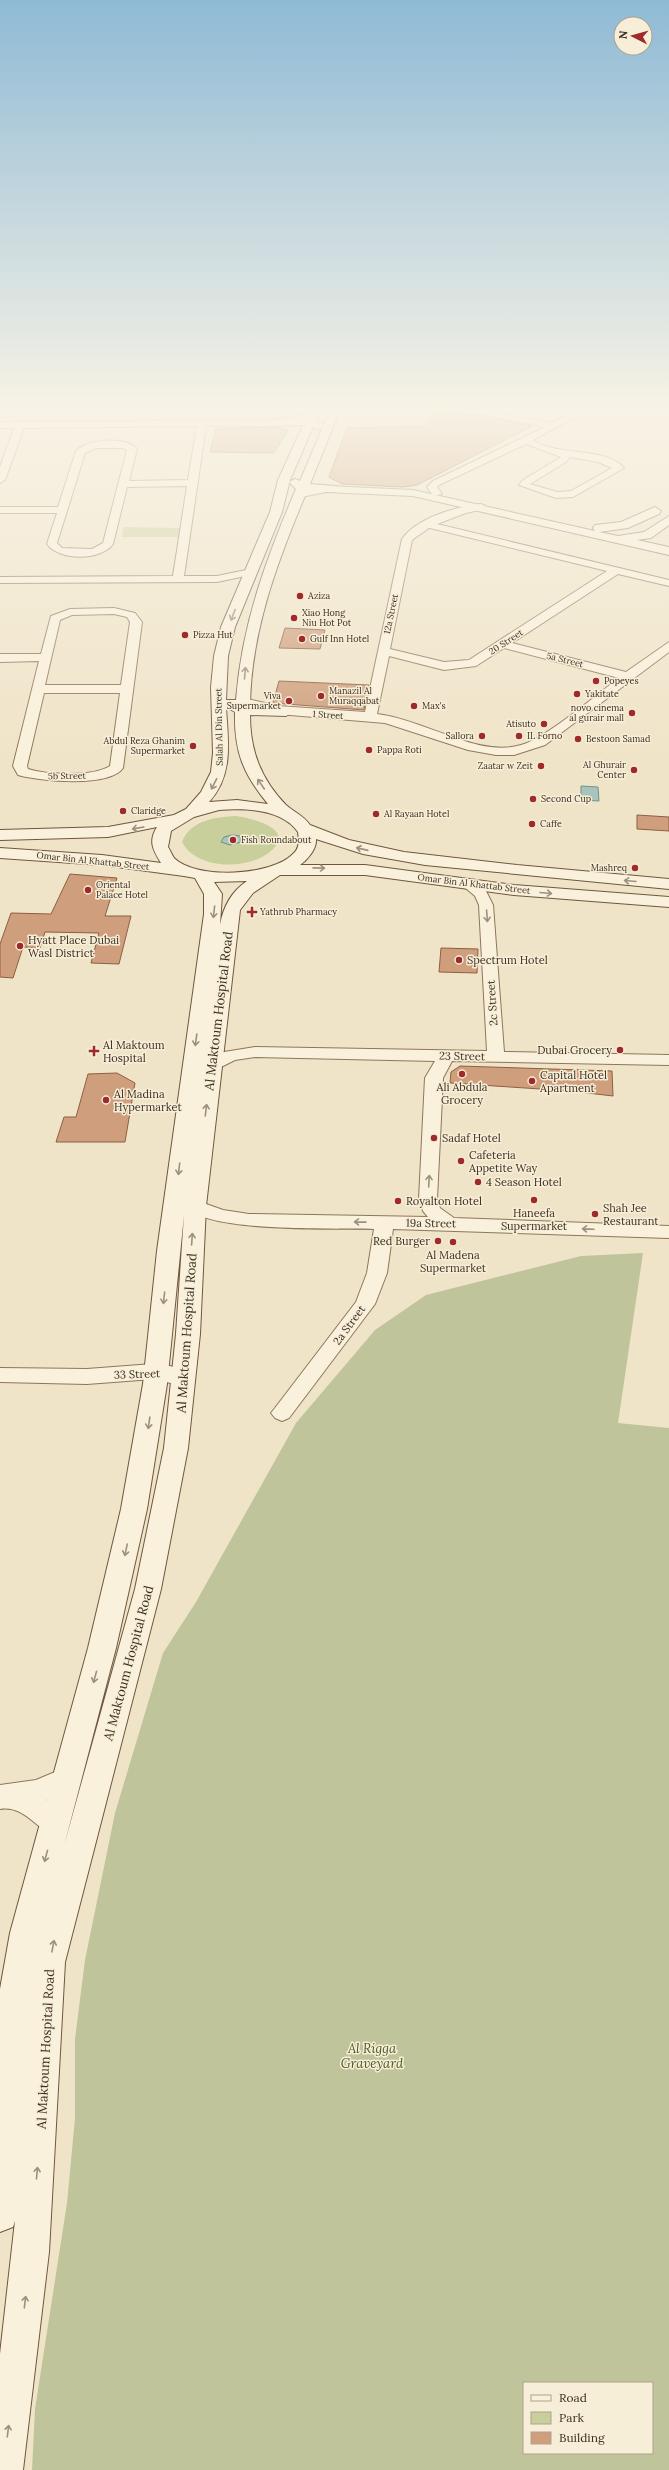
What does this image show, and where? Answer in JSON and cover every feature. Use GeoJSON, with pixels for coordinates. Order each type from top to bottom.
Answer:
{"type":"FeatureCollection","features":[{"type":"Feature","properties":{"kind":"main road","name":"Salah Al Din Street"},"geometry":{"type":"LineString","coordinates":[[192,812],[208,794],[219,772],[221,753],[218,705],[221,662],[228,627],[270,525]]}},
{"type":"Feature","properties":{"kind":"main road"},"geometry":{"type":"LineString","coordinates":[[286,525],[256,614],[246,660],[243,740],[246,753],[258,780],[286,814],[304,828],[308,836],[308,845],[303,854],[277,871],[232,878],[194,874],[170,863],[161,852],[159,840],[164,829],[176,819],[192,812],[213,807],[242,805],[265,808],[286,814]]}},
{"type":"Feature","properties":{"kind":"main road"},"geometry":{"type":"LineString","coordinates":[[559,525],[669,549]]}},
{"type":"Feature","properties":{"kind":"main road"},"geometry":{"type":"LineString","coordinates":[[574,525],[633,541],[660,525]]}},
{"type":"Feature","properties":{"kind":"main road"},"geometry":{"type":"LineString","coordinates":[[586,528],[616,527],[620,525]]}},
{"type":"Feature","properties":{"kind":"main road"},"geometry":{"type":"LineString","coordinates":[[633,541],[625,534],[626,531],[635,525]]}},
{"type":"Feature","properties":{"kind":"main road"},"geometry":{"type":"LineString","coordinates":[[667,525],[654,536],[654,539],[669,549]]}},
{"type":"Feature","properties":{"kind":"main road"},"geometry":{"type":"LineString","coordinates":[[221,662],[229,669],[230,704],[243,711],[286,712]]}},
{"type":"Feature","properties":{"kind":"main road"},"geometry":{"type":"LineString","coordinates":[[243,740],[262,759],[284,792],[310,813],[327,823],[377,842],[497,869]]}},
{"type":"Feature","properties":{"kind":"main road","name":"Omar Bin Al Khattab Street"},"geometry":{"type":"LineString","coordinates":[[0,835],[108,832],[176,819]]}},
{"type":"Feature","properties":{"kind":"main road","name":"Omar Bin Al Khattab Street"},"geometry":{"type":"LineString","coordinates":[[304,828],[335,841],[378,853],[497,869],[669,884]]}},
{"type":"Feature","properties":{"kind":"main road","name":"Omar Bin Al Khattab Street"},"geometry":{"type":"LineString","coordinates":[[0,853],[95,859],[194,874]]}},
{"type":"Feature","properties":{"kind":"main road","name":"Omar Bin Al Khattab Street"},"geometry":{"type":"LineString","coordinates":[[277,871],[365,870],[469,885],[669,902]]}},
{"type":"Feature","properties":{"kind":"main road","name":"Al Maktoum Hospital Road"},"geometry":{"type":"LineString","coordinates":[[0,2214],[16,1991],[26,1933],[120,1579],[146,1445],[165,1378],[195,1206],[231,910],[247,889],[277,871]]}},
{"type":"Feature","properties":{"kind":"main road","name":"Al Maktoum Hospital Road"},"geometry":{"type":"LineString","coordinates":[[3,2470],[21,2337],[34,2215],[39,2144],[46,1988],[50,1962],[148,1589],[169,1486],[165,1378],[169,1243],[214,904],[213,894],[194,874]]}},
{"type":"Feature","properties":{"kind":"street"},"geometry":{"type":"LineString","coordinates":[[58,525],[52,544],[54,549],[82,551],[104,548],[108,544],[113,525]]}},
{"type":"Feature","properties":{"kind":"street"},"geometry":{"type":"LineString","coordinates":[[178,579],[186,525]]}},
{"type":"Feature","properties":{"kind":"street","name":"12a Street"},"geometry":{"type":"LineString","coordinates":[[370,718],[405,542],[413,533],[428,525]]}},
{"type":"Feature","properties":{"kind":"street"},"geometry":{"type":"LineString","coordinates":[[435,525],[669,583]]}},
{"type":"Feature","properties":{"kind":"street","name":"20 Street"},"geometry":{"type":"LineString","coordinates":[[383,652],[434,664],[454,666],[479,660],[616,570]]}},
{"type":"Feature","properties":{"kind":"street"},"geometry":{"type":"LineString","coordinates":[[0,580],[217,579],[251,572]]}},
{"type":"Feature","properties":{"kind":"street"},"geometry":{"type":"LineString","coordinates":[[217,579],[244,588]]}},
{"type":"Feature","properties":{"kind":"street","name":"5b Street"},"geometry":{"type":"LineString","coordinates":[[114,611],[131,615],[136,622],[127,689],[114,771],[101,776],[41,776],[27,775],[20,769],[53,620],[58,615],[77,612],[114,611]]}},
{"type":"Feature","properties":{"kind":"street","name":"5a Street"},"geometry":{"type":"LineString","coordinates":[[503,644],[627,676]]}},
{"type":"Feature","properties":{"kind":"street","name":"1 Street"},"geometry":{"type":"LineString","coordinates":[[286,712],[387,720],[484,750],[522,750],[540,742],[669,646]]}},
{"type":"Feature","properties":{"kind":"street"},"geometry":{"type":"LineString","coordinates":[[0,658],[45,657]]}},
{"type":"Feature","properties":{"kind":"street"},"geometry":{"type":"LineString","coordinates":[[652,658],[669,662]]}},
{"type":"Feature","properties":{"kind":"street"},"geometry":{"type":"LineString","coordinates":[[38,689],[127,689]]}},
{"type":"Feature","properties":{"kind":"street","name":"2c Street"},"geometry":{"type":"LineString","coordinates":[[469,885],[481,894],[486,905],[496,1056]]}},
{"type":"Feature","properties":{"kind":"street","name":"23 Street"},"geometry":{"type":"LineString","coordinates":[[216,1036],[232,1047],[255,1052]]}},
{"type":"Feature","properties":{"kind":"street","name":"23 Street"},"geometry":{"type":"LineString","coordinates":[[211,1067],[230,1056],[255,1052],[669,1060]]}},
{"type":"Feature","properties":{"kind":"street"},"geometry":{"type":"LineString","coordinates":[[447,1056],[438,1066],[434,1078],[428,1199],[432,1211],[450,1224]]}},
{"type":"Feature","properties":{"kind":"street","name":"19a Street"},"geometry":{"type":"LineString","coordinates":[[195,1206],[220,1216],[249,1220],[384,1222],[669,1232]]}},
{"type":"Feature","properties":{"kind":"street","name":"2a Street"},"geometry":{"type":"LineString","coordinates":[[282,1413],[365,1304],[377,1273],[384,1222]]}},
{"type":"Feature","properties":{"kind":"street","name":"33 Street"},"geometry":{"type":"LineString","coordinates":[[0,1375],[100,1376],[121,1382],[165,1378]]}},
{"type":"Feature","properties":{"kind":"street"},"geometry":{"type":"LineString","coordinates":[[4,1797],[39,1791],[67,1778]]}},
{"type":"Feature","properties":{"kind":"street"},"geometry":{"type":"LineString","coordinates":[[4,1797],[35,1806],[55,1824]]}},
{"type":"Feature","properties":{"kind":"green space"},"geometry":{"type":"Polygon","coordinates":[[[123,527],[181,528],[179,537],[122,537],[123,527]]]}},
{"type":"Feature","properties":{"kind":"green space"},"geometry":{"type":"Polygon","coordinates":[[[236,816],[260,822],[275,830],[278,836],[278,842],[272,850],[251,862],[224,864],[199,858],[189,851],[182,842],[191,829],[204,821],[220,817],[236,816]]]}},
{"type":"Feature","properties":{"kind":"green space","name":"Al Rigga Graveyard"},"geometry":{"type":"Polygon","coordinates":[[[643,1253],[618,1423],[669,1428],[669,2470],[32,2470],[35,2409],[67,2203],[75,2118],[75,2039],[85,1960],[115,1813],[163,1653],[196,1602],[296,1423],[375,1330],[426,1295],[581,1256],[643,1253]]]}},
{"type":"Feature","properties":{"kind":"water"},"geometry":{"type":"Polygon","coordinates":[[[581,786],[598,787],[599,801],[581,800],[581,786]]]}},
{"type":"Feature","properties":{"kind":"water"},"geometry":{"type":"Polygon","coordinates":[[[232,835],[240,836],[241,842],[230,845],[221,842],[224,837],[232,835]]]}},
{"type":"Feature","properties":{"kind":"building","name":"Gulf Inn Hotel"},"geometry":{"type":"Polygon","coordinates":[[[285,628],[325,630],[320,649],[279,648],[285,628]]]}},
{"type":"Feature","properties":{"kind":"building","name":"Manazil Al Muraqqabat"},"geometry":{"type":"Polygon","coordinates":[[[279,681],[369,685],[364,710],[273,703],[279,681]]]}},
{"type":"Feature","properties":{"kind":"building"},"geometry":{"type":"Polygon","coordinates":[[[637,815],[669,817],[669,831],[637,829],[637,815]]]}},
{"type":"Feature","properties":{"kind":"building","name":"Hyatt Place Dubai Wasl District"},"geometry":{"type":"Polygon","coordinates":[[[70,874],[117,878],[105,916],[131,916],[119,964],[91,963],[99,933],[45,932],[40,948],[23,947],[13,978],[0,977],[0,944],[11,913],[51,914],[70,874]]]}},
{"type":"Feature","properties":{"kind":"building","name":"Spectrum Hotel"},"geometry":{"type":"Polygon","coordinates":[[[441,948],[478,949],[477,973],[439,972],[441,948]]]}},
{"type":"Feature","properties":{"kind":"building","name":"Capital Hotel Apartment"},"geometry":{"type":"Polygon","coordinates":[[[460,1066],[612,1071],[613,1096],[570,1091],[450,1083],[451,1072],[460,1066]]]}},
{"type":"Feature","properties":{"kind":"building","name":"Al Madina Hypermarket"},"geometry":{"type":"Polygon","coordinates":[[[117,1073],[135,1083],[125,1142],[56,1142],[64,1117],[76,1117],[88,1074],[117,1073]]]}},
{"type":"Feature","properties":{"kind":"place","name":"Aziza"},"geometry":{"type":"Point","coordinates":[300,596]}},
{"type":"Feature","properties":{"kind":"place","name":"Xiao Hong Niu Hot Pot"},"geometry":{"type":"Point","coordinates":[294,618]}},
{"type":"Feature","properties":{"kind":"place","name":"Pizza Hut"},"geometry":{"type":"Point","coordinates":[185,635]}},
{"type":"Feature","properties":{"kind":"place","name":"Gulf Inn Hotel"},"geometry":{"type":"Point","coordinates":[302,639]}},
{"type":"Feature","properties":{"kind":"place","name":"Popeyes"},"geometry":{"type":"Point","coordinates":[596,681]}},
{"type":"Feature","properties":{"kind":"place","name":"Yakitate"},"geometry":{"type":"Point","coordinates":[577,694]}},
{"type":"Feature","properties":{"kind":"place","name":"Manazil Al Muraqqabat"},"geometry":{"type":"Point","coordinates":[321,696]}},
{"type":"Feature","properties":{"kind":"place","name":"Viva Supermarket"},"geometry":{"type":"Point","coordinates":[289,701]}},
{"type":"Feature","properties":{"kind":"place","name":"Max's"},"geometry":{"type":"Point","coordinates":[414,706]}},
{"type":"Feature","properties":{"kind":"place","name":"novo cinema al gurair mall"},"geometry":{"type":"Point","coordinates":[632,713]}},
{"type":"Feature","properties":{"kind":"place","name":"Atisuto"},"geometry":{"type":"Point","coordinates":[544,724]}},
{"type":"Feature","properties":{"kind":"place","name":"Sallora"},"geometry":{"type":"Point","coordinates":[482,736]}},
{"type":"Feature","properties":{"kind":"place","name":"IL Forno"},"geometry":{"type":"Point","coordinates":[519,736]}},
{"type":"Feature","properties":{"kind":"place","name":"Bestoon Samad"},"geometry":{"type":"Point","coordinates":[578,739]}},
{"type":"Feature","properties":{"kind":"place","name":"Abdul Reza Ghanim Supermarket"},"geometry":{"type":"Point","coordinates":[193,746]}},
{"type":"Feature","properties":{"kind":"place","name":"Pappa Roti"},"geometry":{"type":"Point","coordinates":[369,750]}},
{"type":"Feature","properties":{"kind":"place","name":"Zaatar w Zeit"},"geometry":{"type":"Point","coordinates":[541,766]}},
{"type":"Feature","properties":{"kind":"place","name":"Al Ghurair Center"},"geometry":{"type":"Point","coordinates":[634,770]}},
{"type":"Feature","properties":{"kind":"place","name":"Second Cup"},"geometry":{"type":"Point","coordinates":[533,799]}},
{"type":"Feature","properties":{"kind":"place","name":"Claridge"},"geometry":{"type":"Point","coordinates":[123,811]}},
{"type":"Feature","properties":{"kind":"place","name":"Al Rayaan Hotel"},"geometry":{"type":"Point","coordinates":[376,814]}},
{"type":"Feature","properties":{"kind":"place","name":"Caffe"},"geometry":{"type":"Point","coordinates":[532,824]}},
{"type":"Feature","properties":{"kind":"place","name":"Fish Roundabout"},"geometry":{"type":"Point","coordinates":[233,840]}},
{"type":"Feature","properties":{"kind":"place","name":"Mashreq"},"geometry":{"type":"Point","coordinates":[635,868]}},
{"type":"Feature","properties":{"kind":"place","name":"Oriental Palace Hotel"},"geometry":{"type":"Point","coordinates":[88,890]}},
{"type":"Feature","properties":{"kind":"place","name":"Yathrub Pharmacy"},"geometry":{"type":"Point","coordinates":[252,912]}},
{"type":"Feature","properties":{"kind":"place","name":"Hyatt Place Dubai Wasl District"},"geometry":{"type":"Point","coordinates":[20,946]}},
{"type":"Feature","properties":{"kind":"place","name":"Spectrum Hotel"},"geometry":{"type":"Point","coordinates":[459,960]}},
{"type":"Feature","properties":{"kind":"place","name":"Dubai Grocery"},"geometry":{"type":"Point","coordinates":[620,1050]}},
{"type":"Feature","properties":{"kind":"place","name":"Al Maktoum Hospital"},"geometry":{"type":"Point","coordinates":[94,1051]}},
{"type":"Feature","properties":{"kind":"place","name":"Ali Abdula Grocery"},"geometry":{"type":"Point","coordinates":[462,1074]}},
{"type":"Feature","properties":{"kind":"place","name":"Capital Hotel Apartment"},"geometry":{"type":"Point","coordinates":[532,1081]}},
{"type":"Feature","properties":{"kind":"place","name":"Al Madina Hypermarket"},"geometry":{"type":"Point","coordinates":[106,1100]}},
{"type":"Feature","properties":{"kind":"place","name":"Sadaf Hotel"},"geometry":{"type":"Point","coordinates":[434,1138]}},
{"type":"Feature","properties":{"kind":"place","name":"Cafeteria Appetite Way"},"geometry":{"type":"Point","coordinates":[461,1161]}},
{"type":"Feature","properties":{"kind":"place","name":"4 Season Hotel"},"geometry":{"type":"Point","coordinates":[478,1182]}},
{"type":"Feature","properties":{"kind":"place","name":"Haneefa Supermarket"},"geometry":{"type":"Point","coordinates":[534,1200]}},
{"type":"Feature","properties":{"kind":"place","name":"Royalton Hotel"},"geometry":{"type":"Point","coordinates":[398,1201]}},
{"type":"Feature","properties":{"kind":"place","name":"Shah Jee Restaurant"},"geometry":{"type":"Point","coordinates":[595,1214]}},
{"type":"Feature","properties":{"kind":"place","name":"Red Burger"},"geometry":{"type":"Point","coordinates":[438,1241]}},
{"type":"Feature","properties":{"kind":"place","name":"Al Madena Supermarket"},"geometry":{"type":"Point","coordinates":[453,1242]}}]}
